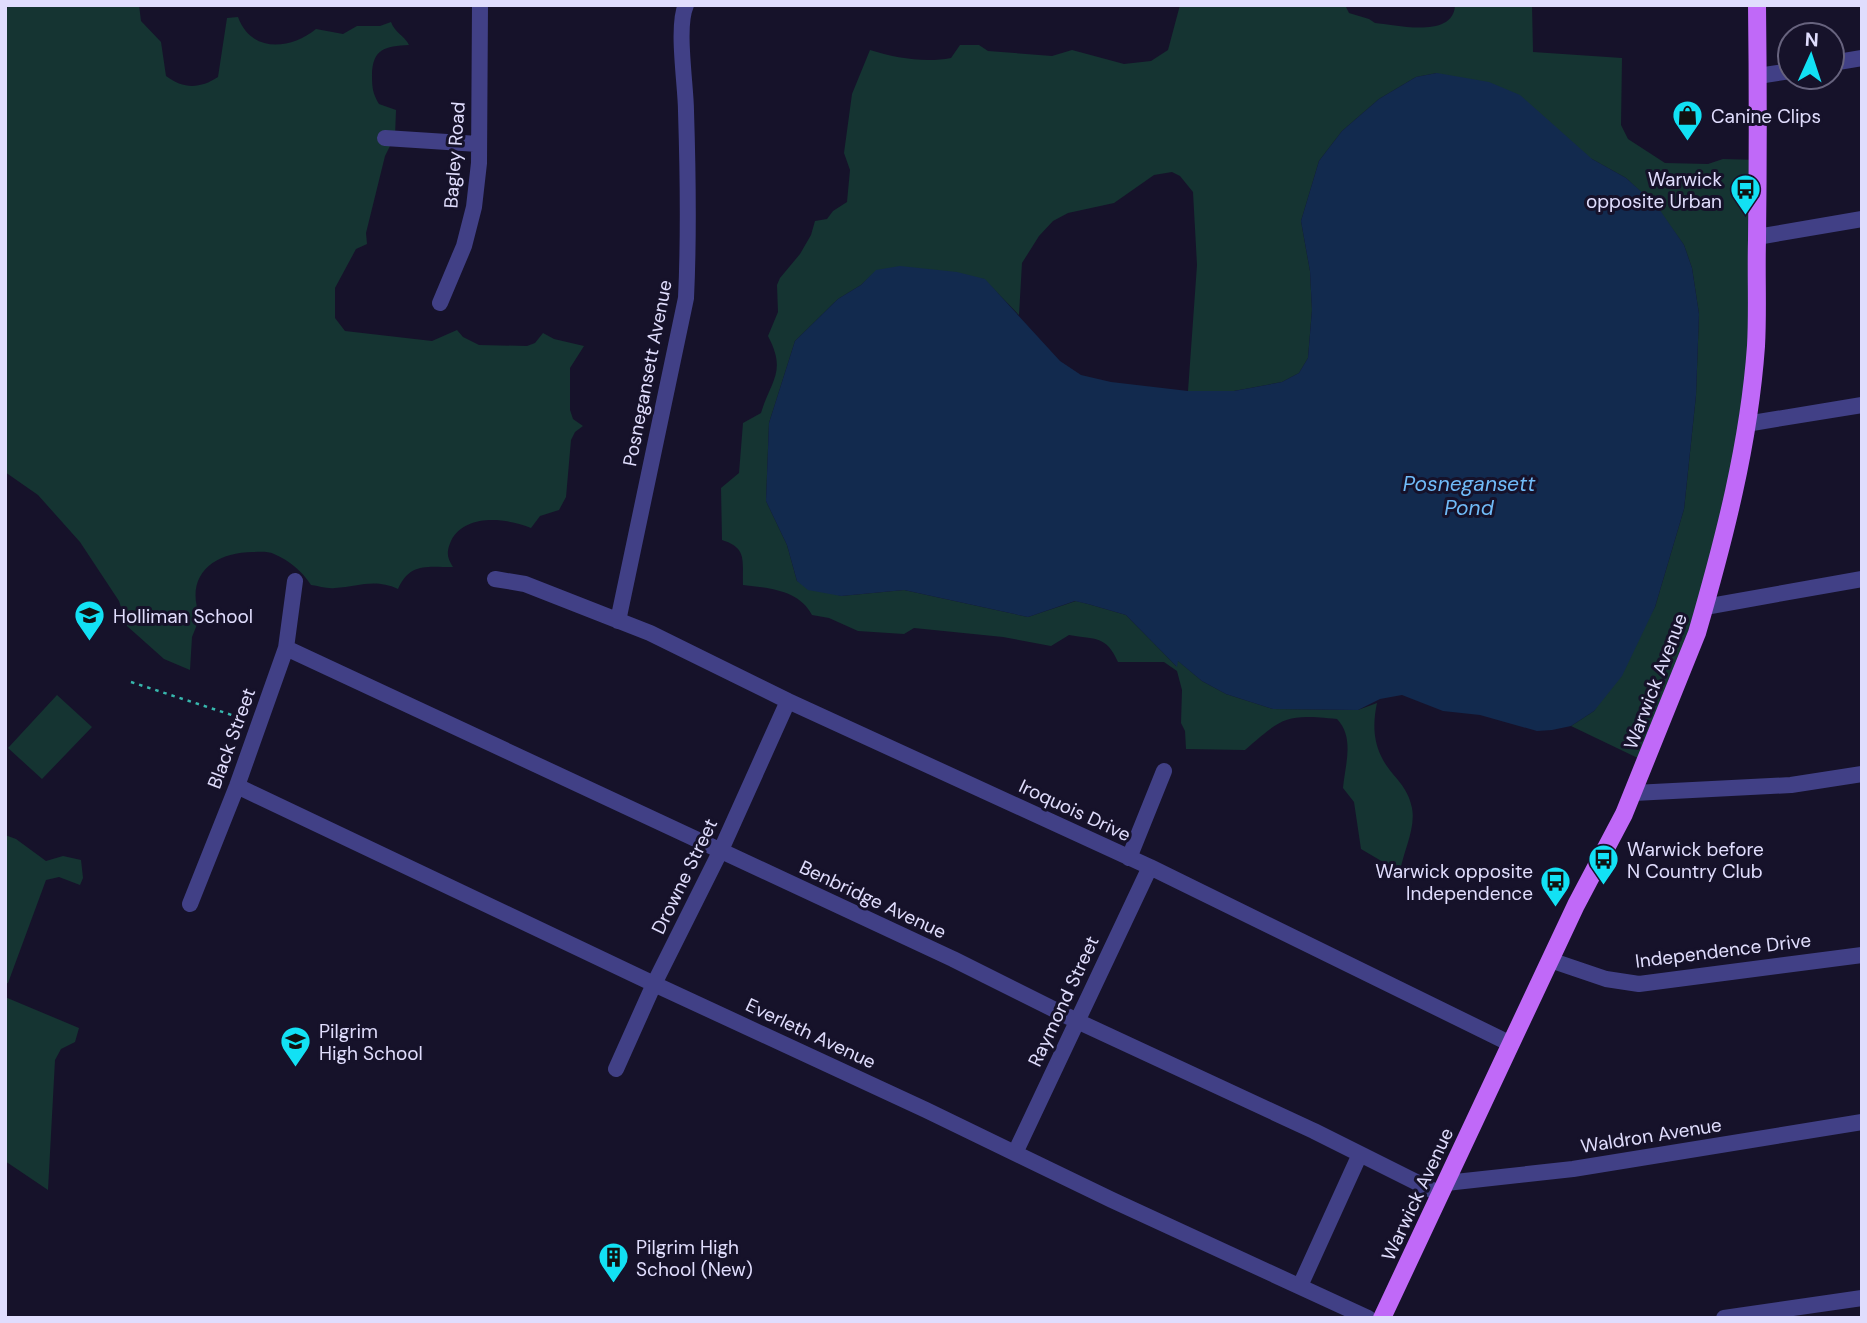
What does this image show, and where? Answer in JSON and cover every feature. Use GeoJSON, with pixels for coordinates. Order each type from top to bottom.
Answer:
{"type":"FeatureCollection","features":[{"type":"Feature","properties":{"kind":"main road","name":"Warwick Avenue"},"geometry":{"type":"LineString","coordinates":[[1382,1318],[1550,960],[1634,793],[1698,633],[1726,531],[1746,424],[1756,346],[1757,5]]}},
{"type":"Feature","properties":{"kind":"street","name":"Bagley Road"},"geometry":{"type":"LineString","coordinates":[[440,303],[464,246],[474,207],[479,163],[480,5]]}},
{"type":"Feature","properties":{"kind":"street","name":"Posnegansett Avenue"},"geometry":{"type":"LineString","coordinates":[[618,621],[686,299],[687,108],[682,38],[686,5]]}},
{"type":"Feature","properties":{"kind":"street"},"geometry":{"type":"LineString","coordinates":[[1758,76],[1776,73]]}},
{"type":"Feature","properties":{"kind":"street"},"geometry":{"type":"LineString","coordinates":[[385,138],[478,144]]}},
{"type":"Feature","properties":{"kind":"street"},"geometry":{"type":"LineString","coordinates":[[1757,237],[1862,219]]}},
{"type":"Feature","properties":{"kind":"street"},"geometry":{"type":"LineString","coordinates":[[1746,424],[1862,405]]}},
{"type":"Feature","properties":{"kind":"street","name":"Iroquois Drive"},"geometry":{"type":"LineString","coordinates":[[495,579],[525,584],[650,633],[788,701],[1150,867],[1511,1044]]}},
{"type":"Feature","properties":{"kind":"street"},"geometry":{"type":"LineString","coordinates":[[1705,607],[1862,579]]}},
{"type":"Feature","properties":{"kind":"street","name":"Black Street"},"geometry":{"type":"LineString","coordinates":[[190,904],[237,786],[286,648],[295,581]]}},
{"type":"Feature","properties":{"kind":"street","name":"Benbridge Avenue"},"geometry":{"type":"LineString","coordinates":[[286,648],[953,959],[1077,1021],[1360,1154],[1443,1188]]}},
{"type":"Feature","properties":{"kind":"street","name":"Drowne Street"},"geometry":{"type":"LineString","coordinates":[[616,1069],[654,984],[721,850],[788,701]]}},
{"type":"Feature","properties":{"kind":"street"},"geometry":{"type":"LineString","coordinates":[[1129,858],[1164,771]]}},
{"type":"Feature","properties":{"kind":"street"},"geometry":{"type":"LineString","coordinates":[[1634,793],[1791,785],[1862,774]]}},
{"type":"Feature","properties":{"kind":"street","name":"Everleth Avenue"},"geometry":{"type":"LineString","coordinates":[[237,786],[1368,1318]]}},
{"type":"Feature","properties":{"kind":"street","name":"Raymond Street"},"geometry":{"type":"LineString","coordinates":[[1015,1153],[1150,867]]}},
{"type":"Feature","properties":{"kind":"street","name":"Independence Drive"},"geometry":{"type":"LineString","coordinates":[[1550,960],[1606,979],[1639,984],[1862,955]]}},
{"type":"Feature","properties":{"kind":"street","name":"Waldron Avenue"},"geometry":{"type":"LineString","coordinates":[[1443,1188],[1862,1122]]}},
{"type":"Feature","properties":{"kind":"street"},"geometry":{"type":"LineString","coordinates":[[1300,1286],[1360,1154]]}},
{"type":"Feature","properties":{"kind":"street"},"geometry":{"type":"LineString","coordinates":[[1724,1318],[1862,1298]]}},
{"type":"Feature","properties":{"kind":"path"},"geometry":{"type":"LineString","coordinates":[[131,682],[259,724]]}},
{"type":"Feature","properties":{"kind":"green space"},"geometry":{"type":"Polygon","coordinates":[[[8,5],[139,5],[141,21],[161,42],[166,76],[192,86],[205,84],[218,77],[227,18],[238,17],[252,37],[272,44],[295,41],[316,29],[343,34],[357,26],[380,26],[391,22],[409,45],[393,46],[377,55],[372,80],[379,104],[396,110],[395,136],[385,156],[366,233],[367,244],[356,249],[335,288],[335,318],[345,331],[432,341],[457,330],[463,337],[479,345],[527,346],[535,343],[543,333],[554,339],[584,346],[570,368],[570,410],[573,419],[583,426],[575,432],[571,440],[566,497],[559,510],[540,516],[531,528],[499,520],[476,522],[466,526],[457,532],[449,545],[449,561],[453,567],[414,570],[398,589],[381,584],[332,588],[311,585],[295,567],[272,553],[253,552],[226,556],[214,562],[199,578],[196,602],[200,617],[192,637],[190,670],[164,659],[127,626],[119,601],[80,542],[38,495],[5,472],[5,17],[8,5]]]}},
{"type":"Feature","properties":{"kind":"green space"},"geometry":{"type":"Polygon","coordinates":[[[1180,5],[1345,5],[1349,13],[1375,23],[1422,28],[1445,22],[1452,16],[1455,5],[1532,5],[1533,52],[1622,58],[1621,125],[1628,139],[1665,163],[1708,164],[1723,159],[1758,160],[1757,344],[1727,530],[1644,761],[1571,726],[1594,711],[1655,607],[1684,509],[1696,395],[1699,314],[1692,268],[1684,245],[1656,206],[1626,178],[1437,73],[1416,77],[1379,99],[1342,131],[1319,161],[1301,221],[1310,271],[1312,310],[1308,358],[1299,373],[1282,382],[1234,391],[1188,391],[1197,265],[1193,192],[1180,176],[1172,172],[1154,175],[1114,203],[1068,213],[1053,221],[1039,236],[1022,263],[1019,315],[984,279],[876,271],[861,285],[838,299],[795,341],[769,423],[766,501],[787,545],[797,581],[841,596],[904,590],[1028,617],[1076,601],[1126,615],[1176,666],[1177,660],[1202,681],[1226,694],[1273,709],[1358,710],[1377,703],[1374,730],[1378,750],[1403,786],[1412,808],[1411,832],[1400,872],[1361,849],[1354,802],[1343,788],[1347,743],[1343,726],[1337,719],[1307,717],[1286,720],[1245,750],[1186,749],[1185,731],[1181,723],[1182,690],[1177,671],[1164,662],[1118,662],[1109,647],[1099,640],[1069,635],[1051,646],[1003,637],[914,628],[904,634],[858,631],[829,618],[812,615],[791,595],[773,589],[743,585],[740,551],[722,540],[721,488],[739,473],[743,423],[761,413],[777,367],[774,348],[768,336],[778,312],[777,285],[800,254],[811,235],[815,221],[827,219],[833,211],[847,202],[850,170],[844,153],[852,94],[870,50],[931,60],[951,58],[960,45],[979,45],[988,51],[1052,56],[1072,50],[1124,64],[1151,61],[1168,50],[1180,5]]]}},
{"type":"Feature","properties":{"kind":"green space"},"geometry":{"type":"Polygon","coordinates":[[[57,695],[92,727],[42,779],[8,748],[57,695]]]}},
{"type":"Feature","properties":{"kind":"green space"},"geometry":{"type":"Polygon","coordinates":[[[5,835],[16,839],[46,861],[63,856],[81,860],[83,878],[80,885],[59,877],[46,880],[8,983],[5,984],[5,835]]]}},
{"type":"Feature","properties":{"kind":"green space"},"geometry":{"type":"Polygon","coordinates":[[[5,997],[79,1028],[75,1042],[61,1049],[55,1060],[48,1190],[5,1161],[5,997]]]}},
{"type":"Feature","properties":{"kind":"water","name":"Posnegansett Pond"},"geometry":{"type":"Polygon","coordinates":[[[1437,73],[1489,82],[1520,95],[1592,159],[1626,178],[1657,206],[1684,245],[1692,268],[1699,314],[1696,395],[1684,509],[1655,607],[1622,676],[1594,711],[1571,726],[1537,731],[1480,715],[1443,711],[1402,695],[1380,699],[1358,710],[1273,709],[1226,694],[1202,681],[1178,661],[1177,667],[1126,615],[1088,604],[1075,601],[1028,617],[904,590],[841,596],[808,590],[797,581],[787,545],[766,501],[769,423],[795,341],[838,299],[861,285],[876,270],[900,266],[957,272],[985,279],[1060,361],[1081,375],[1111,382],[1188,391],[1234,391],[1282,382],[1299,373],[1308,358],[1312,310],[1310,271],[1301,221],[1319,161],[1342,131],[1379,99],[1416,77],[1437,73]]]}},
{"type":"Feature","properties":{"kind":"place","name":"Canine Clips"},"geometry":{"type":"Point","coordinates":[1688,143]}},
{"type":"Feature","properties":{"kind":"place","name":"Warwick opposite Urban"},"geometry":{"type":"Point","coordinates":[1745,217]}},
{"type":"Feature","properties":{"kind":"place","name":"Holliman School"},"geometry":{"type":"Point","coordinates":[90,643]}},
{"type":"Feature","properties":{"kind":"place","name":"Warwick before N Country Club"},"geometry":{"type":"Point","coordinates":[1604,887]}},
{"type":"Feature","properties":{"kind":"place","name":"Warwick opposite Independence"},"geometry":{"type":"Point","coordinates":[1556,909]}},
{"type":"Feature","properties":{"kind":"place","name":"Pilgrim High School"},"geometry":{"type":"Point","coordinates":[296,1069]}},
{"type":"Feature","properties":{"kind":"place","name":"Pilgrim High School (New)"},"geometry":{"type":"Point","coordinates":[613,1285]}}]}
